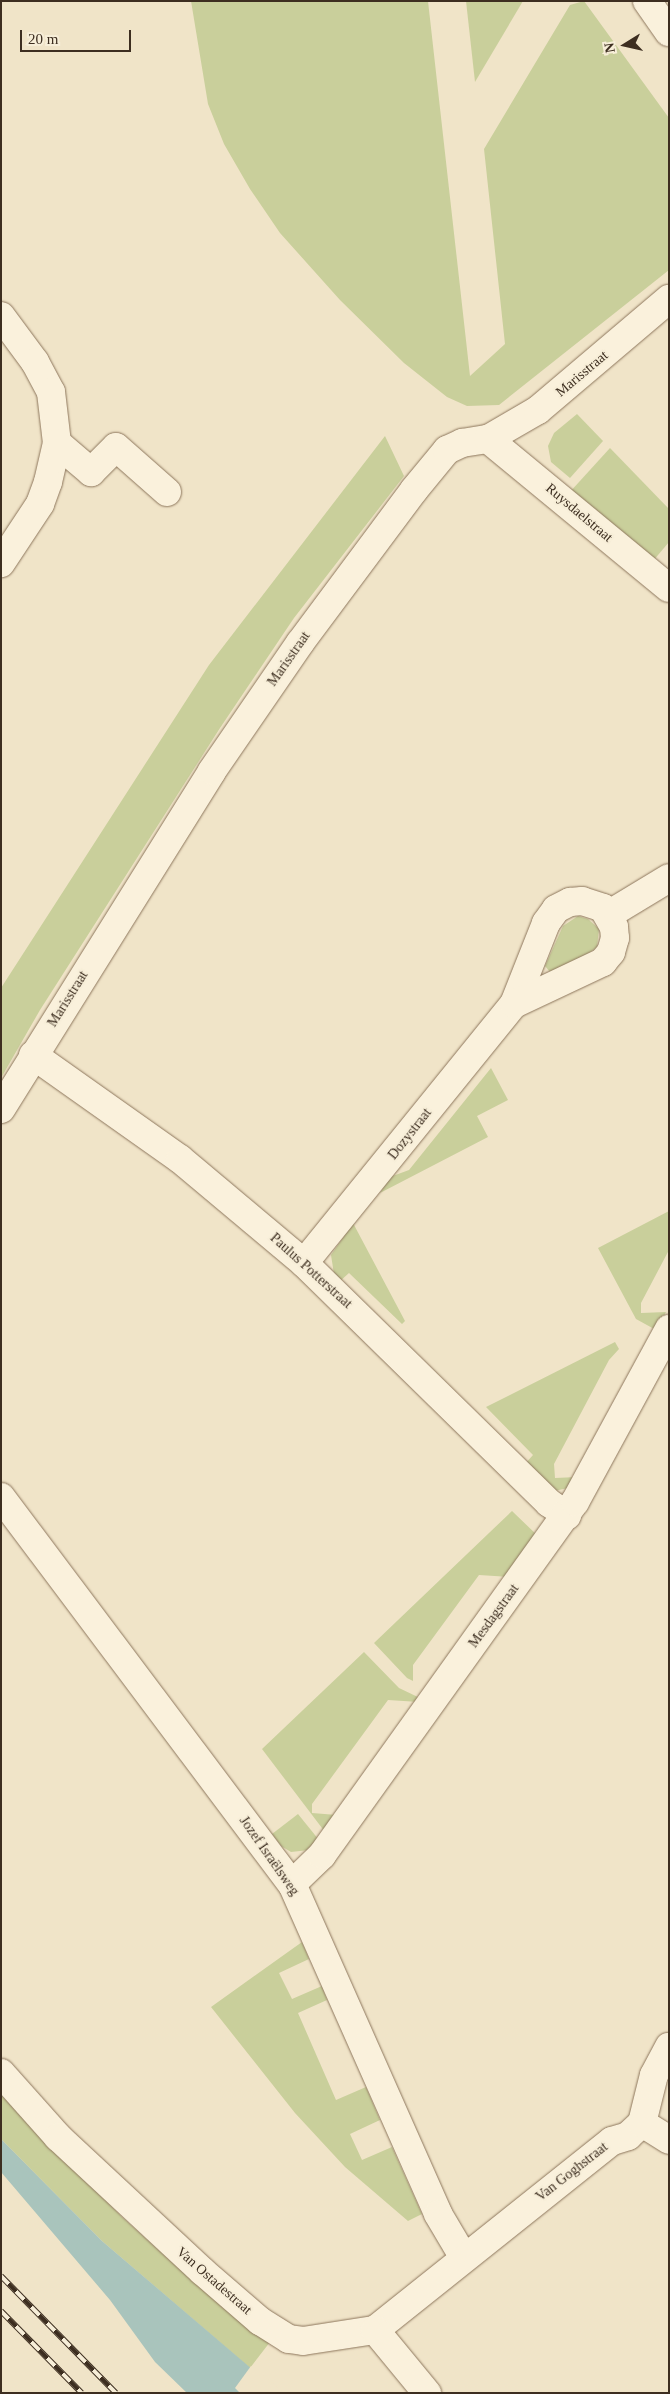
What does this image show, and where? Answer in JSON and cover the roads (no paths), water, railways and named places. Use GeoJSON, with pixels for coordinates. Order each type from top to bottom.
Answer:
{"type":"FeatureCollection","features":[{"type":"Feature","properties":{"kind":"street"},"geometry":{"type":"LineString","coordinates":[[648,1],[669,32]]}},
{"type":"Feature","properties":{"kind":"street","name":"Marisstraat"},"geometry":{"type":"LineString","coordinates":[[1,1109],[212,770],[300,643],[448,450],[462,442],[488,439],[538,410],[669,299]]}},
{"type":"Feature","properties":{"kind":"street"},"geometry":{"type":"LineString","coordinates":[[1,316],[35,362],[51,392],[56,443],[48,482],[40,504],[1,563]]}},
{"type":"Feature","properties":{"kind":"street","name":"Ruysdaelstraat"},"geometry":{"type":"LineString","coordinates":[[488,439],[669,588]]}},
{"type":"Feature","properties":{"kind":"street"},"geometry":{"type":"LineString","coordinates":[[56,443],[91,472],[116,447],[167,492]]}},
{"type":"Feature","properties":{"kind":"street"},"geometry":{"type":"LineString","coordinates":[[608,915],[669,878]]}},
{"type":"Feature","properties":{"kind":"street","name":"Dozystraat"},"geometry":{"type":"LineString","coordinates":[[304,1263],[514,1004],[546,923],[556,909],[570,902],[582,900],[603,908],[608,915],[615,938],[611,952],[603,962],[514,1004]]}},
{"type":"Feature","properties":{"kind":"street","name":"Paulus Potterstraat"},"geometry":{"type":"LineString","coordinates":[[33,1055],[180,1159],[304,1263],[549,1503],[567,1515]]}},
{"type":"Feature","properties":{"kind":"street","name":"Mesdagstraat"},"geometry":{"type":"LineString","coordinates":[[292,1884],[322,1855],[567,1515],[669,1329]]}},
{"type":"Feature","properties":{"kind":"street","name":"Jozef Israëlsweg"},"geometry":{"type":"LineString","coordinates":[[1,1497],[292,1884],[442,2223],[464,2258]]}},
{"type":"Feature","properties":{"kind":"street"},"geometry":{"type":"LineString","coordinates":[[669,2047],[654,2074],[642,2123],[669,2140]]}},
{"type":"Feature","properties":{"kind":"street","name":"Van Ostadestraat"},"geometry":{"type":"LineString","coordinates":[[1,2073],[58,2137],[114,2191],[260,2321],[289,2340],[303,2341],[375,2330]]}},
{"type":"Feature","properties":{"kind":"street","name":"Van Goghstraat"},"geometry":{"type":"LineString","coordinates":[[464,2258],[612,2141],[628,2136],[642,2123]]}},
{"type":"Feature","properties":{"kind":"street"},"geometry":{"type":"LineString","coordinates":[[427,2393],[375,2330],[464,2258]]}},
{"type":"Feature","properties":{"kind":"water"},"geometry":{"type":"Polygon","coordinates":[[[1,2139],[102,2241],[280,2393],[187,2393],[155,2362],[110,2300],[1,2172],[1,2139]]]}},
{"type":"Feature","properties":{"kind":"railway"},"geometry":{"type":"LineString","coordinates":[[1,2276],[116,2393]]}},
{"type":"Feature","properties":{"kind":"railway"},"geometry":{"type":"LineString","coordinates":[[1,2311],[82,2393]]}}]}
